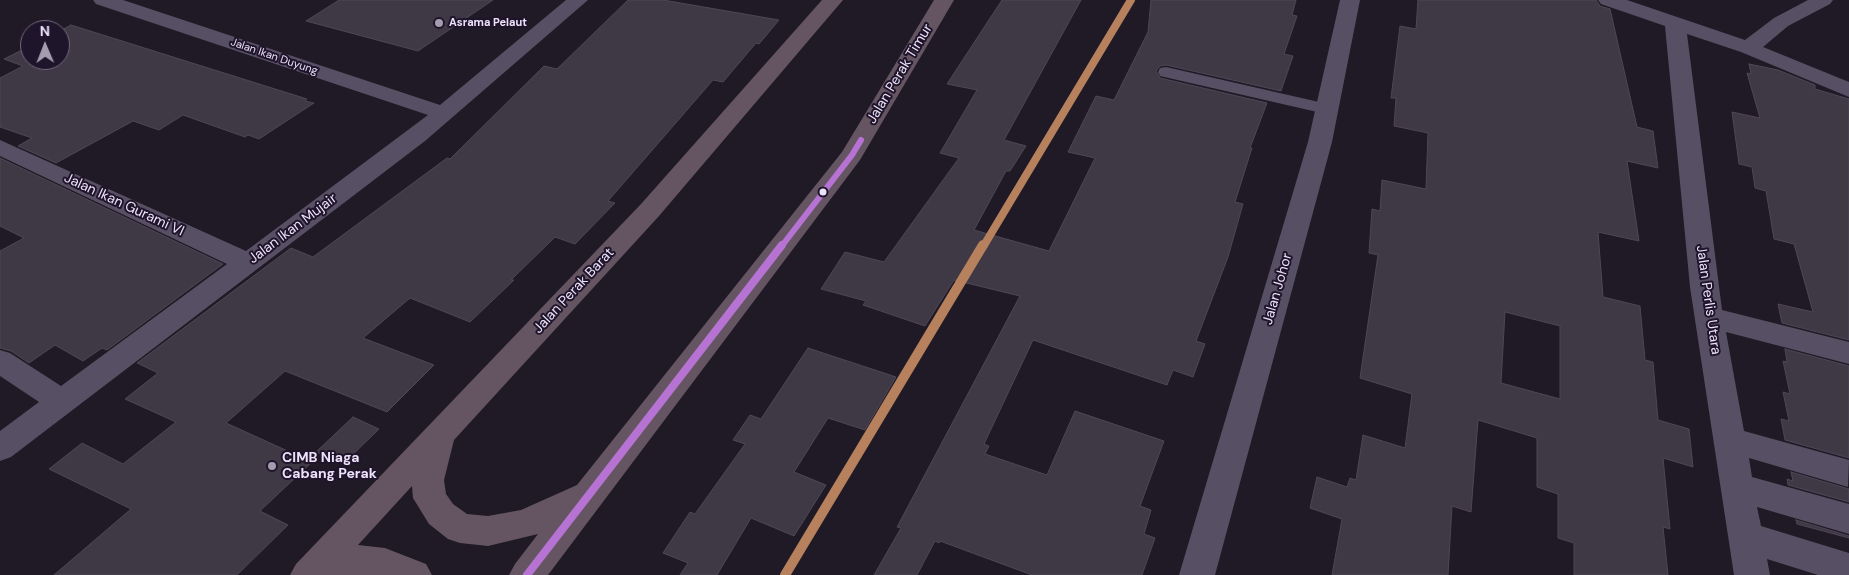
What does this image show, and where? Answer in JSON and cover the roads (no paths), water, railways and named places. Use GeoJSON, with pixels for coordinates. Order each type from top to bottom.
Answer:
{"type":"FeatureCollection","features":[{"type":"Feature","properties":{"kind":"highway","name":"Jalan Perak Barat"},"geometry":{"type":"LineString","coordinates":[[309,574],[650,210],[833,0]]}},
{"type":"Feature","properties":{"kind":"highway","name":"Jalan Perak Timur"},"geometry":{"type":"LineString","coordinates":[[527,575],[852,155],[944,0]]}},
{"type":"Feature","properties":{"kind":"highway"},"geometry":{"type":"LineString","coordinates":[[439,437],[428,480],[430,498],[441,514],[460,528],[488,531],[525,524],[589,494]]}},
{"type":"Feature","properties":{"kind":"highway"},"geometry":{"type":"LineString","coordinates":[[309,574],[358,561],[385,564],[414,575]]}},
{"type":"Feature","properties":{"kind":"street","name":"Jalan Ikan Duyung"},"geometry":{"type":"LineString","coordinates":[[103,0],[419,106],[445,113]]}},
{"type":"Feature","properties":{"kind":"street","name":"Jalan Ikan Mujair"},"geometry":{"type":"LineString","coordinates":[[0,448],[249,263],[445,113],[578,0]]}},
{"type":"Feature","properties":{"kind":"street","name":"Jalan Johor"},"geometry":{"type":"LineString","coordinates":[[1197,575],[1320,142],[1350,0]]}},
{"type":"Feature","properties":{"kind":"street"},"geometry":{"type":"LineString","coordinates":[[1608,0],[1748,48],[1849,90]]}},
{"type":"Feature","properties":{"kind":"street"},"geometry":{"type":"LineString","coordinates":[[1748,48],[1781,22],[1824,0]]}},
{"type":"Feature","properties":{"kind":"street","name":"Jalan Perlis Utara"},"geometry":{"type":"LineString","coordinates":[[1675,24],[1709,317],[1752,575]]}},
{"type":"Feature","properties":{"kind":"street","name":"Jalan Ikan Gurami VI"},"geometry":{"type":"LineString","coordinates":[[0,147],[249,263]]}},
{"type":"Feature","properties":{"kind":"street"},"geometry":{"type":"LineString","coordinates":[[1709,317],[1849,353]]}},
{"type":"Feature","properties":{"kind":"street"},"geometry":{"type":"LineString","coordinates":[[0,361],[62,402]]}},
{"type":"Feature","properties":{"kind":"street"},"geometry":{"type":"LineString","coordinates":[[1729,440],[1848,473]]}},
{"type":"Feature","properties":{"kind":"street"},"geometry":{"type":"LineString","coordinates":[[1737,487],[1849,519]]}},
{"type":"Feature","properties":{"kind":"street"},"geometry":{"type":"LineString","coordinates":[[1746,537],[1849,569]]}},
{"type":"Feature","properties":{"kind":"lane"},"geometry":{"type":"LineString","coordinates":[[1166,72],[1326,109]]}},
{"type":"Feature","properties":{"kind":"place","name":"Asrama Pelaut"},"geometry":{"type":"Point","coordinates":[439,23]}},
{"type":"Feature","properties":{"kind":"place","name":"CIMB Niaga Cabang Perak"},"geometry":{"type":"Point","coordinates":[272,466]}}]}
